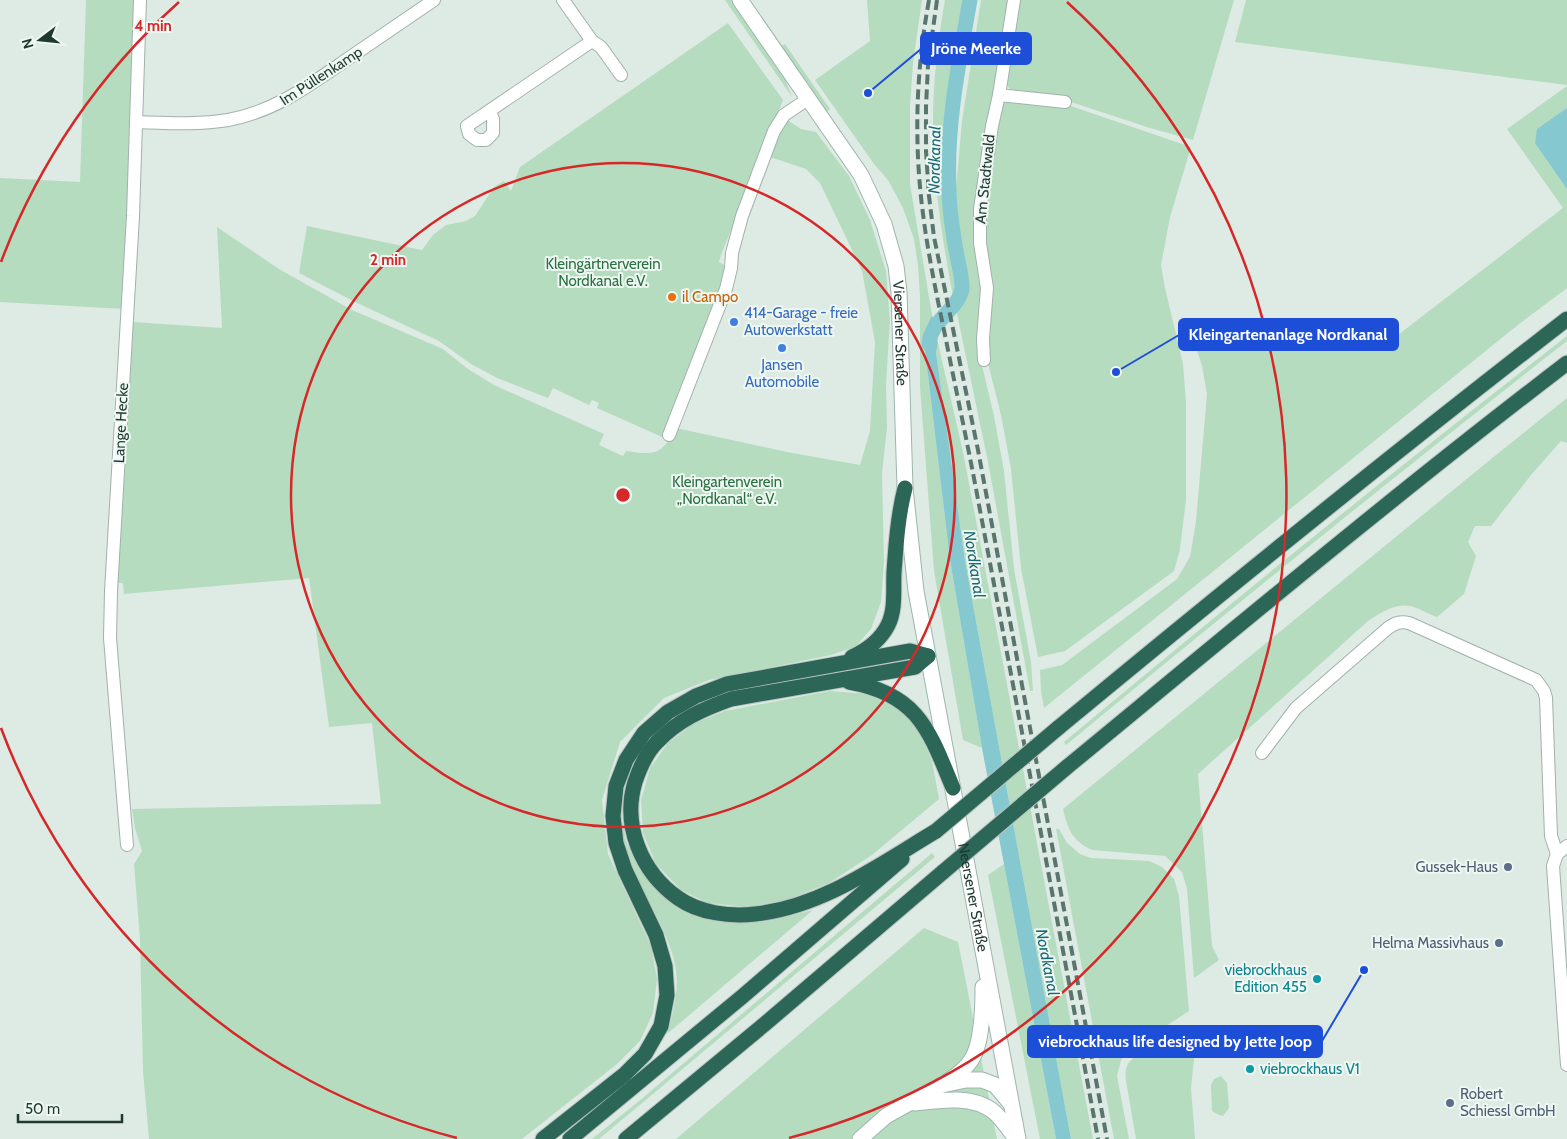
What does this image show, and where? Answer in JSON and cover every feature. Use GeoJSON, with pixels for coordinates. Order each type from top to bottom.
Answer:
{"type":"FeatureCollection","features":[{"type":"Feature","properties":{"kind":"highway"},"geometry":{"type":"LineString","coordinates":[[570,1139],[743,996],[1058,728],[1223,592],[1452,408],[1567,319]]}},
{"type":"Feature","properties":{"kind":"highway"},"geometry":{"type":"LineString","coordinates":[[626,1139],[766,1023],[1067,767],[1247,618],[1444,458],[1567,363]]}},
{"type":"Feature","properties":{"kind":"highway"},"geometry":{"type":"LineString","coordinates":[[905,488],[900,510],[894,572],[894,602],[889,624],[878,641],[836,673],[731,699],[704,708],[678,722],[655,743],[641,765],[632,791],[630,815],[635,839],[644,862],[660,882],[679,899],[702,910],[726,914],[753,915],[783,910],[821,897],[862,876],[936,831]]}},
{"type":"Feature","properties":{"kind":"highway"},"geometry":{"type":"LineString","coordinates":[[543,1139],[624,1075],[645,1054],[661,1026],[667,995],[665,966],[656,935],[625,870],[616,843],[613,816],[616,786],[626,760],[644,733],[668,712],[696,696],[727,684],[915,667],[928,656]]}},
{"type":"Feature","properties":{"kind":"highway"},"geometry":{"type":"LineString","coordinates":[[836,673],[886,692],[903,702],[918,716],[932,737],[953,788]]}},
{"type":"Feature","properties":{"kind":"main road","name":"Viersener Straße"},"geometry":{"type":"LineString","coordinates":[[740,0],[861,175],[884,224],[891,245],[899,292],[905,488],[916,591],[928,656]]}},
{"type":"Feature","properties":{"kind":"main road","name":"Neersener Straße"},"geometry":{"type":"LineString","coordinates":[[928,656],[1017,1139]]}},
{"type":"Feature","properties":{"kind":"main road"},"geometry":{"type":"LineString","coordinates":[[860,1139],[886,1116],[960,1073],[973,1057],[979,1038],[983,997],[982,951]]}},
{"type":"Feature","properties":{"kind":"main road"},"geometry":{"type":"LineString","coordinates":[[942,1085],[966,1080],[982,1080],[995,1085],[1012,1105]]}},
{"type":"Feature","properties":{"kind":"main road"},"geometry":{"type":"LineString","coordinates":[[909,1104],[958,1100],[975,1103],[993,1111],[1017,1139]]}},
{"type":"Feature","properties":{"kind":"street","name":"Lange Hecke"},"geometry":{"type":"LineString","coordinates":[[127,845],[110,638],[111,591],[133,216],[140,0]]}},
{"type":"Feature","properties":{"kind":"street","name":"Im Püllenkamp"},"geometry":{"type":"LineString","coordinates":[[136,122],[189,123],[227,120],[277,105],[306,88],[434,0]]}},
{"type":"Feature","properties":{"kind":"street"},"geometry":{"type":"LineString","coordinates":[[563,0],[592,41],[602,47],[621,75]]}},
{"type":"Feature","properties":{"kind":"street","name":"Am Stadtwald"},"geometry":{"type":"LineString","coordinates":[[984,360],[987,288],[980,243],[980,209],[1014,0]]}},
{"type":"Feature","properties":{"kind":"street"},"geometry":{"type":"LineString","coordinates":[[490,112],[592,41]]}},
{"type":"Feature","properties":{"kind":"street"},"geometry":{"type":"LineString","coordinates":[[999,95],[1065,102]]}},
{"type":"Feature","properties":{"kind":"street"},"geometry":{"type":"LineString","coordinates":[[669,434],[726,289],[732,253],[742,216],[774,131],[784,115],[808,98]]}},
{"type":"Feature","properties":{"kind":"street"},"geometry":{"type":"LineString","coordinates":[[1262,753],[1296,708],[1388,628],[1402,622],[1536,680],[1541,685],[1546,698],[1551,836],[1562,850],[1553,866],[1567,1066]]}},
{"type":"Feature","properties":{"kind":"green space"},"geometry":{"type":"Polygon","coordinates":[[[86,0],[135,0],[124,309],[0,302],[0,178],[80,182],[86,0]]]}},
{"type":"Feature","properties":{"kind":"green space"},"geometry":{"type":"Polygon","coordinates":[[[725,0],[732,0],[782,72],[792,97],[725,0]]]}},
{"type":"Feature","properties":{"kind":"green space"},"geometry":{"type":"Polygon","coordinates":[[[867,0],[922,0],[913,63],[910,107],[910,184],[932,315],[926,328],[925,350],[950,560],[982,748],[963,740],[934,571],[920,387],[920,296],[914,239],[903,208],[888,180],[874,164],[815,80],[870,41],[867,0]]]}},
{"type":"Feature","properties":{"kind":"green space"},"geometry":{"type":"Polygon","coordinates":[[[945,0],[963,0],[953,55],[943,152],[944,191],[957,281],[953,296],[939,209],[933,144],[935,76],[945,0]]]}},
{"type":"Feature","properties":{"kind":"green space"},"geometry":{"type":"Polygon","coordinates":[[[981,0],[1010,0],[982,166],[983,289],[981,361],[1004,471],[1014,569],[1031,662],[1033,691],[1030,691],[988,462],[956,309],[966,297],[968,287],[958,230],[955,191],[962,121],[981,0]]]}},
{"type":"Feature","properties":{"kind":"green space"},"geometry":{"type":"Polygon","coordinates":[[[1018,0],[1234,0],[1193,140],[1065,100],[1010,89],[1004,81],[1018,0]]]}},
{"type":"Feature","properties":{"kind":"green space"},"geometry":{"type":"Polygon","coordinates":[[[1246,0],[1567,0],[1567,85],[1235,42],[1246,0]]]}},
{"type":"Feature","properties":{"kind":"green space","name":"Kleingärtnerverein Nordkanal e.V."},"geometry":{"type":"Polygon","coordinates":[[[728,23],[783,100],[721,255],[719,262],[726,266],[721,288],[666,433],[662,437],[597,408],[599,403],[592,400],[589,405],[553,388],[548,398],[497,378],[471,364],[439,341],[355,302],[299,273],[307,226],[422,250],[433,235],[446,225],[466,221],[475,216],[494,187],[504,181],[511,191],[520,167],[728,23]]]}},
{"type":"Feature","properties":{"kind":"green space"},"geometry":{"type":"Polygon","coordinates":[[[785,44],[830,109],[827,112],[781,46],[785,44]]]}},
{"type":"Feature","properties":{"kind":"green space"},"geometry":{"type":"Polygon","coordinates":[[[1567,86],[1567,288],[1519,324],[1044,708],[1040,670],[1062,665],[1177,579],[1190,557],[1196,521],[1207,394],[1202,366],[1187,319],[1372,342],[1394,338],[1563,208],[1507,129],[1567,86]]]}},
{"type":"Feature","properties":{"kind":"green space"},"geometry":{"type":"Polygon","coordinates":[[[1003,100],[1065,104],[1191,147],[1170,217],[1161,265],[1183,364],[1186,403],[1186,500],[1180,549],[1174,571],[1065,651],[1038,657],[1021,568],[1011,469],[1001,415],[989,367],[987,340],[983,212],[1003,100]]]}},
{"type":"Feature","properties":{"kind":"green space","name":"Kleingartenverein „Nordkanal“ e.V."},"geometry":{"type":"Polygon","coordinates":[[[786,119],[801,129],[816,132],[849,176],[870,220],[886,271],[890,320],[886,385],[887,428],[882,473],[884,561],[881,602],[871,629],[855,647],[831,655],[709,680],[664,698],[620,742],[602,800],[608,854],[651,946],[657,979],[653,1013],[640,1041],[617,1064],[522,1139],[149,1139],[143,1071],[140,939],[134,864],[142,851],[132,809],[381,804],[372,723],[329,727],[309,578],[124,594],[123,583],[116,583],[133,322],[222,328],[217,227],[279,269],[352,310],[443,349],[468,369],[494,385],[604,434],[599,445],[623,456],[626,451],[656,452],[666,444],[676,428],[792,453],[860,465],[870,431],[875,342],[862,271],[820,183],[806,169],[770,157],[777,131],[786,119]]]}},
{"type":"Feature","properties":{"kind":"green space"},"geometry":{"type":"Polygon","coordinates":[[[1567,336],[1567,341],[1315,541],[1066,745],[1064,742],[1251,588],[1567,336]]]}},
{"type":"Feature","properties":{"kind":"green space"},"geometry":{"type":"Polygon","coordinates":[[[938,343],[963,452],[1093,1139],[1071,1139],[965,561],[936,352],[938,343]]]}},
{"type":"Feature","properties":{"kind":"green space"},"geometry":{"type":"Polygon","coordinates":[[[1567,398],[1567,443],[1561,441],[1531,475],[1491,526],[1475,526],[1468,542],[1476,556],[1464,594],[1437,617],[1404,605],[1388,609],[1368,621],[1198,774],[1212,946],[1219,960],[1194,978],[1187,889],[1182,872],[1165,856],[1092,850],[1080,843],[1072,834],[1063,809],[1567,398]]]}},
{"type":"Feature","properties":{"kind":"green space"},"geometry":{"type":"Polygon","coordinates":[[[830,691],[868,694],[899,709],[919,730],[932,761],[939,799],[872,855],[829,883],[786,900],[747,907],[708,903],[681,890],[656,864],[643,833],[641,800],[650,768],[668,743],[693,724],[725,711],[830,691]]]}},
{"type":"Feature","properties":{"kind":"green space"},"geometry":{"type":"Polygon","coordinates":[[[621,815],[626,841],[638,867],[659,893],[697,917],[733,923],[770,921],[813,910],[667,1034],[676,994],[676,970],[672,953],[659,921],[627,858],[621,839],[621,815]]]}},
{"type":"Feature","properties":{"kind":"green space"},"geometry":{"type":"Polygon","coordinates":[[[1056,829],[1059,829],[1067,843],[1080,854],[1091,858],[1149,861],[1162,867],[1174,879],[1179,896],[1189,1011],[1131,1049],[1121,1060],[1117,1076],[1129,1139],[1114,1139],[1056,829]]]}},
{"type":"Feature","properties":{"kind":"green space"},"geometry":{"type":"Polygon","coordinates":[[[932,853],[935,857],[599,1139],[592,1139],[639,1101],[932,853]]]}},
{"type":"Feature","properties":{"kind":"green space"},"geometry":{"type":"Polygon","coordinates":[[[1004,864],[1056,1139],[1040,1139],[988,875],[1004,864]]]}},
{"type":"Feature","properties":{"kind":"green space"},"geometry":{"type":"Polygon","coordinates":[[[924,928],[958,942],[997,1139],[676,1139],[924,928]]]}},
{"type":"Feature","properties":{"kind":"green space"},"geometry":{"type":"Polygon","coordinates":[[[1192,1026],[1194,1059],[1191,1088],[1195,1139],[1136,1139],[1126,1079],[1127,1066],[1137,1055],[1146,1049],[1192,1026]]]}},
{"type":"Feature","properties":{"kind":"green space"},"geometry":{"type":"Polygon","coordinates":[[[1221,1076],[1227,1083],[1229,1108],[1223,1116],[1212,1111],[1211,1085],[1214,1079],[1221,1076]]]}},
{"type":"Feature","properties":{"kind":"water"},"geometry":{"type":"Polygon","coordinates":[[[1567,108],[1567,189],[1535,143],[1537,129],[1567,108]]]}},
{"type":"Feature","properties":{"kind":"water"},"geometry":{"type":"Polygon","coordinates":[[[932,315],[938,343],[936,352],[965,561],[1071,1139],[1056,1139],[982,748],[950,560],[925,350],[926,328],[932,315]]]}},
{"type":"Feature","properties":{"kind":"waterway","name":"Nordkanal"},"geometry":{"type":"LineString","coordinates":[[929,344],[931,335],[940,320],[957,300],[962,286],[950,214],[949,141],[954,94],[970,0]]}},
{"type":"Feature","properties":{"kind":"railway"},"geometry":{"type":"LineString","coordinates":[[929,0],[919,73],[917,123],[921,197],[926,233],[1098,1139]]}},
{"type":"Feature","properties":{"kind":"railway"},"geometry":{"type":"LineString","coordinates":[[937,0],[928,65],[926,107],[926,151],[934,237],[978,450],[1107,1139]]}},
{"type":"Feature","properties":{"kind":"place","name":"Jröne Meerke"},"geometry":{"type":"Point","coordinates":[868,93]}},
{"type":"Feature","properties":{"kind":"place","name":"il Campo"},"geometry":{"type":"Point","coordinates":[672,297]}},
{"type":"Feature","properties":{"kind":"place","name":"414-Garage - freie Autowerkstatt"},"geometry":{"type":"Point","coordinates":[734,322]}},
{"type":"Feature","properties":{"kind":"place","name":"Jansen Automobile"},"geometry":{"type":"Point","coordinates":[782,348]}},
{"type":"Feature","properties":{"kind":"place","name":"Kleingartenanlage Nordkanal"},"geometry":{"type":"Point","coordinates":[1116,372]}},
{"type":"Feature","properties":{"kind":"place","name":"Gussek-Haus"},"geometry":{"type":"Point","coordinates":[1508,867]}},
{"type":"Feature","properties":{"kind":"place","name":"Helma Massivhaus"},"geometry":{"type":"Point","coordinates":[1499,943]}},
{"type":"Feature","properties":{"kind":"place","name":"viebrockhaus life designed by Jette Joop"},"geometry":{"type":"Point","coordinates":[1364,970]}},
{"type":"Feature","properties":{"kind":"place","name":"viebrockhaus Edition 455"},"geometry":{"type":"Point","coordinates":[1317,979]}},
{"type":"Feature","properties":{"kind":"place","name":"viebrockhaus V1"},"geometry":{"type":"Point","coordinates":[1250,1069]}},
{"type":"Feature","properties":{"kind":"place","name":"Robert Schiessl GmbH"},"geometry":{"type":"Point","coordinates":[1450,1103]}}]}
